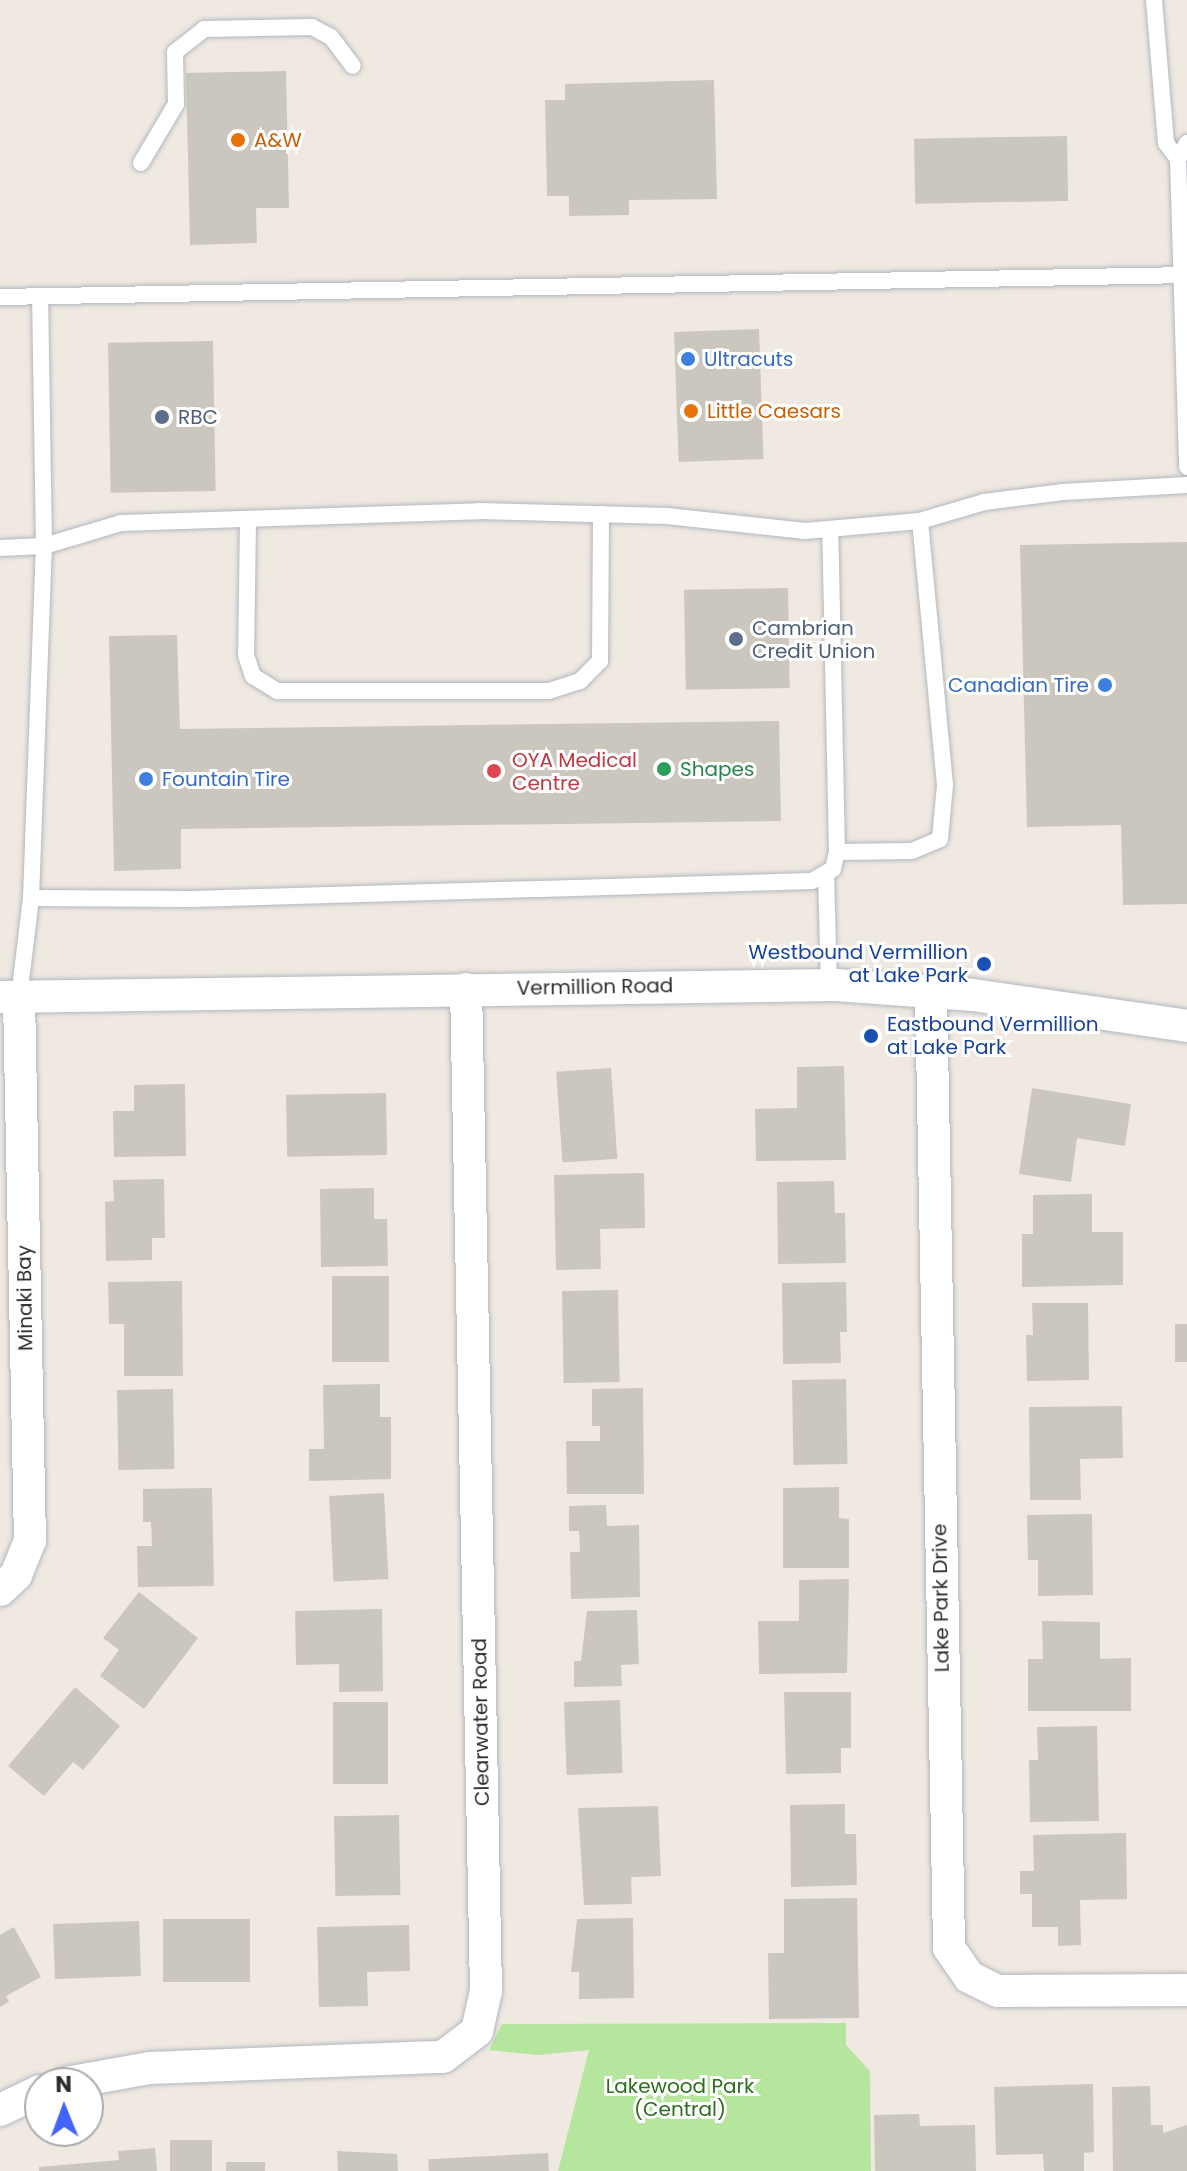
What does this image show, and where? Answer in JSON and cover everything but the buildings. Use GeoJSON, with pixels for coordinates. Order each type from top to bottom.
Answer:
{"type":"FeatureCollection","features":[{"type":"Feature","properties":{"kind":"street","name":"Vermillion Road"},"geometry":{"type":"LineString","coordinates":[[10,997],[829,985],[931,990],[1187,1026]]}},
{"type":"Feature","properties":{"kind":"street","name":"Clearwater Road"},"geometry":{"type":"LineString","coordinates":[[104,2076],[150,2068],[432,2058],[464,2045],[477,2031],[486,1991],[466,989]]}},
{"type":"Feature","properties":{"kind":"street","name":"Lake Park Drive"},"geometry":{"type":"LineString","coordinates":[[931,990],[949,1948],[969,1977],[998,1991],[1187,1990]]}},
{"type":"Feature","properties":{"kind":"street","name":"Minaki Bay"},"geometry":{"type":"LineString","coordinates":[[0,1590],[16,1575],[30,1541],[10,997]]}},
{"type":"Feature","properties":{"kind":"street"},"geometry":{"type":"LineString","coordinates":[[0,2110],[24,2099]]}},
{"type":"Feature","properties":{"kind":"lane"},"geometry":{"type":"LineString","coordinates":[[1154,0],[1166,143],[1178,159]]}},
{"type":"Feature","properties":{"kind":"lane"},"geometry":{"type":"LineString","coordinates":[[141,163],[176,104],[175,52],[204,29],[312,27],[331,37],[353,66]]}},
{"type":"Feature","properties":{"kind":"lane"},"geometry":{"type":"LineString","coordinates":[[1187,143],[1178,159],[1184,275],[1187,467]]}},
{"type":"Feature","properties":{"kind":"lane"},"geometry":{"type":"LineString","coordinates":[[0,297],[1184,275]]}},
{"type":"Feature","properties":{"kind":"lane"},"geometry":{"type":"LineString","coordinates":[[10,997],[31,898],[44,546],[40,297]]}},
{"type":"Feature","properties":{"kind":"lane"},"geometry":{"type":"LineString","coordinates":[[0,548],[44,546],[121,523],[489,511],[667,516],[745,528],[830,529],[920,521],[1000,500],[1187,485]]}},
{"type":"Feature","properties":{"kind":"lane"},"geometry":{"type":"LineString","coordinates":[[248,519],[246,655],[253,676],[277,691],[549,691],[580,681],[600,661],[601,514]]}},
{"type":"Feature","properties":{"kind":"lane"},"geometry":{"type":"LineString","coordinates":[[837,852],[912,851],[940,839],[945,785],[920,521]]}},
{"type":"Feature","properties":{"kind":"lane"},"geometry":{"type":"LineString","coordinates":[[31,898],[694,887],[812,881],[833,869],[837,852],[830,529]]}},
{"type":"Feature","properties":{"kind":"lane"},"geometry":{"type":"LineString","coordinates":[[826,873],[829,985]]}},
{"type":"Feature","properties":{"kind":"green space","name":"Lakewood Park (Central)"},"geometry":{"type":"Polygon","coordinates":[[[846,2023],[846,2045],[870,2071],[871,2171],[558,2171],[589,2050],[538,2055],[489,2050],[502,2024],[846,2023]]]}},
{"type":"Feature","properties":{"kind":"place","name":"A&W"},"geometry":{"type":"Point","coordinates":[238,140]}},
{"type":"Feature","properties":{"kind":"place","name":"Ultracuts"},"geometry":{"type":"Point","coordinates":[688,359]}},
{"type":"Feature","properties":{"kind":"place","name":"Little Caesars"},"geometry":{"type":"Point","coordinates":[691,411]}},
{"type":"Feature","properties":{"kind":"place","name":"RBC"},"geometry":{"type":"Point","coordinates":[162,417]}},
{"type":"Feature","properties":{"kind":"place","name":"Cambrian Credit Union"},"geometry":{"type":"Point","coordinates":[736,639]}},
{"type":"Feature","properties":{"kind":"place","name":"Canadian Tire"},"geometry":{"type":"Point","coordinates":[1105,685]}},
{"type":"Feature","properties":{"kind":"place","name":"Shapes"},"geometry":{"type":"Point","coordinates":[664,769]}},
{"type":"Feature","properties":{"kind":"place","name":"OYA Medical Centre"},"geometry":{"type":"Point","coordinates":[494,771]}},
{"type":"Feature","properties":{"kind":"place","name":"Fountain Tire"},"geometry":{"type":"Point","coordinates":[146,779]}},
{"type":"Feature","properties":{"kind":"place","name":"Westbound Vermillion at Lake Park"},"geometry":{"type":"Point","coordinates":[984,964]}},
{"type":"Feature","properties":{"kind":"place","name":"Eastbound Vermillion at Lake Park"},"geometry":{"type":"Point","coordinates":[871,1036]}}]}
